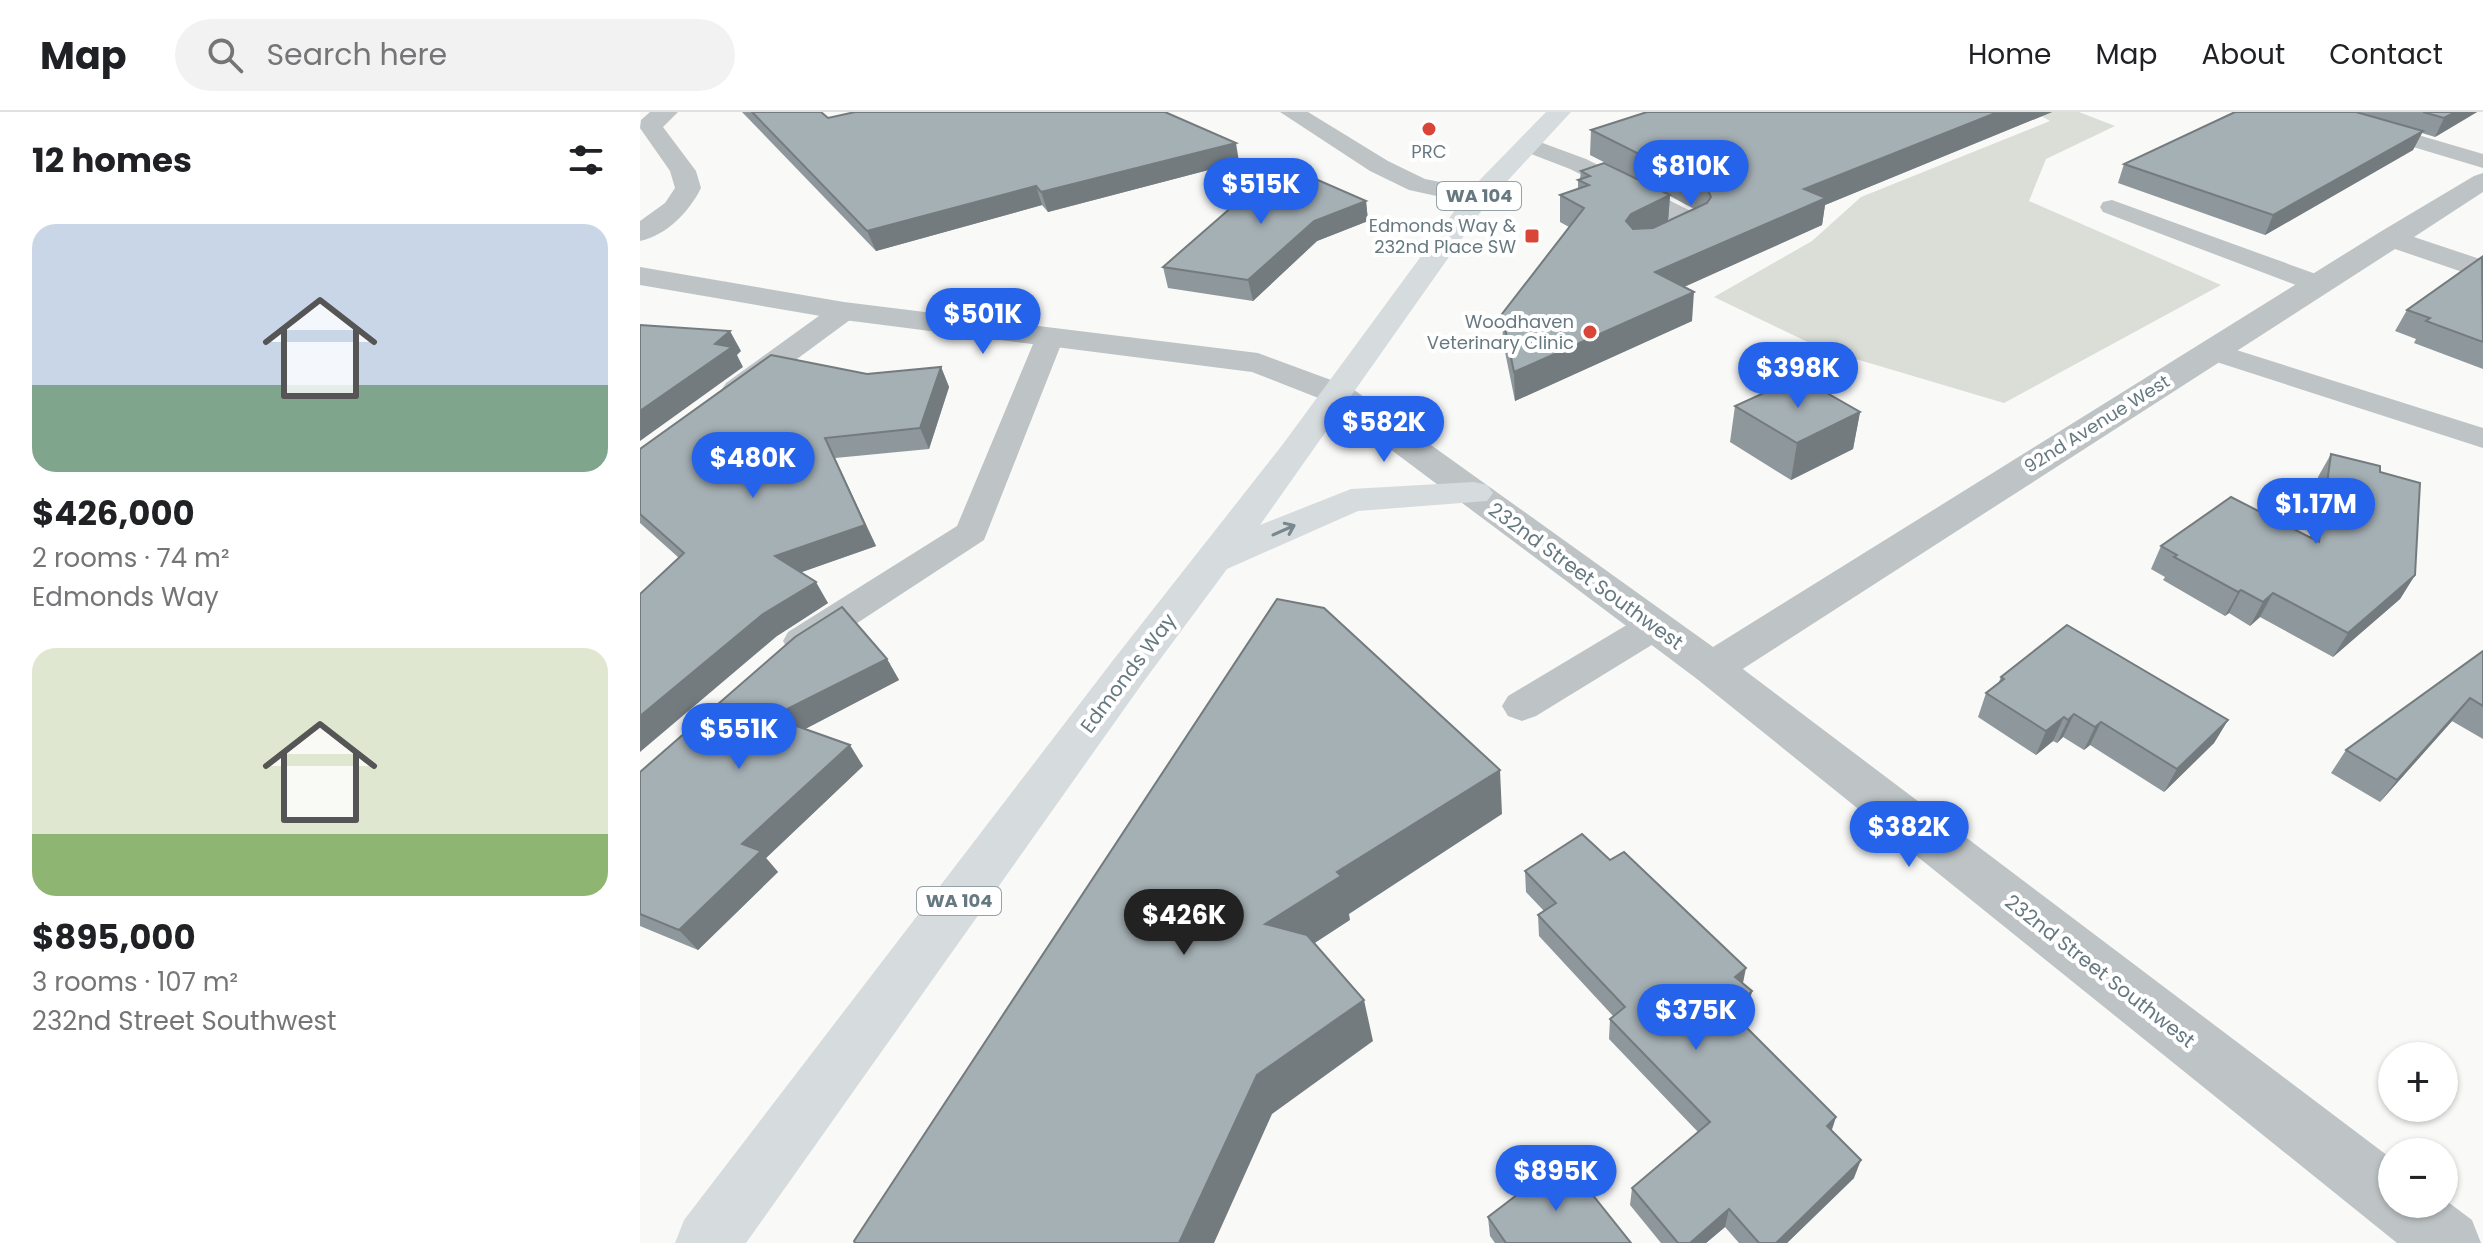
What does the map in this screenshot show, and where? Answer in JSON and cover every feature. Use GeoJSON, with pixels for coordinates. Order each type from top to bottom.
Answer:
{"type":"FeatureCollection","features":[{"type":"Feature","properties":{"kind":"main road","name":"Edmonds Way"},"geometry":{"type":"LineString","coordinates":[[707,1243],[1338,394],[1478,197],[1559,112]]}},
{"type":"Feature","properties":{"kind":"main road"},"geometry":{"type":"LineString","coordinates":[[1212,561],[1351,500],[1474,493]]}},
{"type":"Feature","properties":{"kind":"street"},"geometry":{"type":"LineString","coordinates":[[1292,112],[1379,166],[1418,185],[1478,197]]}},
{"type":"Feature","properties":{"kind":"street"},"geometry":{"type":"LineString","coordinates":[[640,233],[681,204],[688,188],[683,171],[651,127],[653,120],[664,113]]}},
{"type":"Feature","properties":{"kind":"street","name":"92nd Avenue West"},"geometry":{"type":"LineString","coordinates":[[1712,668],[2483,181]]}},
{"type":"Feature","properties":{"kind":"street"},"geometry":{"type":"LineString","coordinates":[[2390,238],[2483,270]]}},
{"type":"Feature","properties":{"kind":"street","name":"232nd Street Southwest"},"geometry":{"type":"LineString","coordinates":[[640,276],[844,311],[1258,363],[1338,394],[1712,668],[2378,1187]]}},
{"type":"Feature","properties":{"kind":"street"},"geometry":{"type":"LineString","coordinates":[[2417,1218],[2449,1243]]}},
{"type":"Feature","properties":{"kind":"lane"},"geometry":{"type":"LineString","coordinates":[[2317,112],[2483,161]]}},
{"type":"Feature","properties":{"kind":"lane"},"geometry":{"type":"LineString","coordinates":[[1529,145],[1578,164],[1694,222],[1641,248]]}},
{"type":"Feature","properties":{"kind":"lane"},"geometry":{"type":"LineString","coordinates":[[2112,207],[2318,284]]}},
{"type":"Feature","properties":{"kind":"lane"},"geometry":{"type":"LineString","coordinates":[[716,405],[844,311]]}},
{"type":"Feature","properties":{"kind":"lane"},"geometry":{"type":"LineString","coordinates":[[781,658],[972,532],[1050,337]]}},
{"type":"Feature","properties":{"kind":"lane"},"geometry":{"type":"LineString","coordinates":[[2211,351],[2483,438]]}},
{"type":"Feature","properties":{"kind":"lane"},"geometry":{"type":"LineString","coordinates":[[1522,706],[1654,626]]}},
{"type":"Feature","properties":{"kind":"shaded area"},"geometry":{"type":"Polygon","coordinates":[[[2034,112],[2079,112],[2115,126],[2046,159],[2029,201],[2221,285],[2004,403],[1822,349],[1714,297],[1812,241],[1861,197],[2050,121],[2034,112]]]}},
{"type":"Feature","properties":{"kind":"building"},"geometry":{"type":"Polygon","coordinates":[[[752,112],[821,112],[828,118],[855,112],[1165,112],[1236,143],[1041,192],[1036,186],[867,231],[752,112]]]}},
{"type":"Feature","properties":{"kind":"building"},"geometry":{"type":"Polygon","coordinates":[[[1647,112],[1998,112],[1804,189],[1826,198],[1655,272],[1694,292],[1514,372],[1502,314],[1584,208],[1560,195],[1589,185],[1578,180],[1590,176],[1581,171],[1604,163],[1670,195],[1631,214],[1626,221],[1633,229],[1653,228],[1707,203],[1711,197],[1707,188],[1591,130],[1647,112]]]}},
{"type":"Feature","properties":{"kind":"building"},"geometry":{"type":"Polygon","coordinates":[[[2235,112],[2356,112],[2423,131],[2273,215],[2124,164],[2235,112]]]}},
{"type":"Feature","properties":{"kind":"building"},"geometry":{"type":"Polygon","coordinates":[[[2423,112],[2455,112],[2444,118],[2423,112]]]}},
{"type":"Feature","properties":{"kind":"building"},"geometry":{"type":"Polygon","coordinates":[[[1272,172],[1284,179],[1302,173],[1366,201],[1314,221],[1248,280],[1163,267],[1272,172]]]}},
{"type":"Feature","properties":{"kind":"building"},"geometry":{"type":"Polygon","coordinates":[[[2482,257],[2483,342],[2426,321],[2430,318],[2407,310],[2482,257]]]}},
{"type":"Feature","properties":{"kind":"building"},"geometry":{"type":"Polygon","coordinates":[[[640,325],[730,331],[715,344],[732,347],[640,411],[640,325]]]}},
{"type":"Feature","properties":{"kind":"building"},"geometry":{"type":"Polygon","coordinates":[[[771,355],[867,374],[941,367],[920,428],[825,438],[865,525],[775,556],[816,582],[763,614],[640,716],[640,594],[684,553],[640,514],[640,449],[771,355]]]}},
{"type":"Feature","properties":{"kind":"building"},"geometry":{"type":"Polygon","coordinates":[[[1799,377],[1860,412],[1797,443],[1735,406],[1799,377]]]}},
{"type":"Feature","properties":{"kind":"building"},"geometry":{"type":"Polygon","coordinates":[[[2331,454],[2380,466],[2380,472],[2420,483],[2415,575],[2348,633],[2273,593],[2263,602],[2241,590],[2238,592],[2174,557],[2177,555],[2161,546],[2231,497],[2319,542],[2331,454]]]}},
{"type":"Feature","properties":{"kind":"building"},"geometry":{"type":"Polygon","coordinates":[[[1277,599],[1324,608],[1500,770],[1337,872],[1341,876],[1265,924],[1307,935],[1364,1000],[1257,1075],[1179,1243],[855,1243],[854,1241],[1277,599]]]}},
{"type":"Feature","properties":{"kind":"building"},"geometry":{"type":"Polygon","coordinates":[[[842,607],[887,659],[771,717],[850,745],[742,844],[761,851],[679,930],[640,914],[640,772],[795,637],[842,607]]]}},
{"type":"Feature","properties":{"kind":"building"},"geometry":{"type":"Polygon","coordinates":[[[2067,625],[2228,720],[2177,769],[2101,722],[2095,727],[2074,714],[2068,720],[2064,717],[2046,731],[1986,693],[2004,679],[2001,677],[2067,625]]]}},
{"type":"Feature","properties":{"kind":"building"},"geometry":{"type":"Polygon","coordinates":[[[2483,651],[2483,706],[2470,698],[2397,780],[2346,750],[2483,651]]]}},
{"type":"Feature","properties":{"kind":"building"},"geometry":{"type":"Polygon","coordinates":[[[1582,834],[1610,860],[1624,852],[1746,968],[1735,977],[1752,991],[1730,1011],[1836,1117],[1827,1126],[1861,1160],[1776,1243],[1759,1243],[1729,1209],[1690,1243],[1678,1243],[1632,1188],[1710,1122],[1610,1019],[1625,1007],[1538,915],[1556,903],[1525,871],[1582,834]]]}},
{"type":"Feature","properties":{"kind":"building"},"geometry":{"type":"Polygon","coordinates":[[[1564,1159],[1631,1243],[1506,1243],[1488,1217],[1564,1159]]]}},
{"type":"Feature","properties":{"kind":"place","name":"PRC"},"geometry":{"type":"Point","coordinates":[1429,129]}},
{"type":"Feature","properties":{"kind":"place","name":"Edmonds Way & 232nd Place SW"},"geometry":{"type":"Point","coordinates":[1532,236]}},
{"type":"Feature","properties":{"kind":"place","name":"Woodhaven Veterinary Clinic"},"geometry":{"type":"Point","coordinates":[1590,332]}}]}
